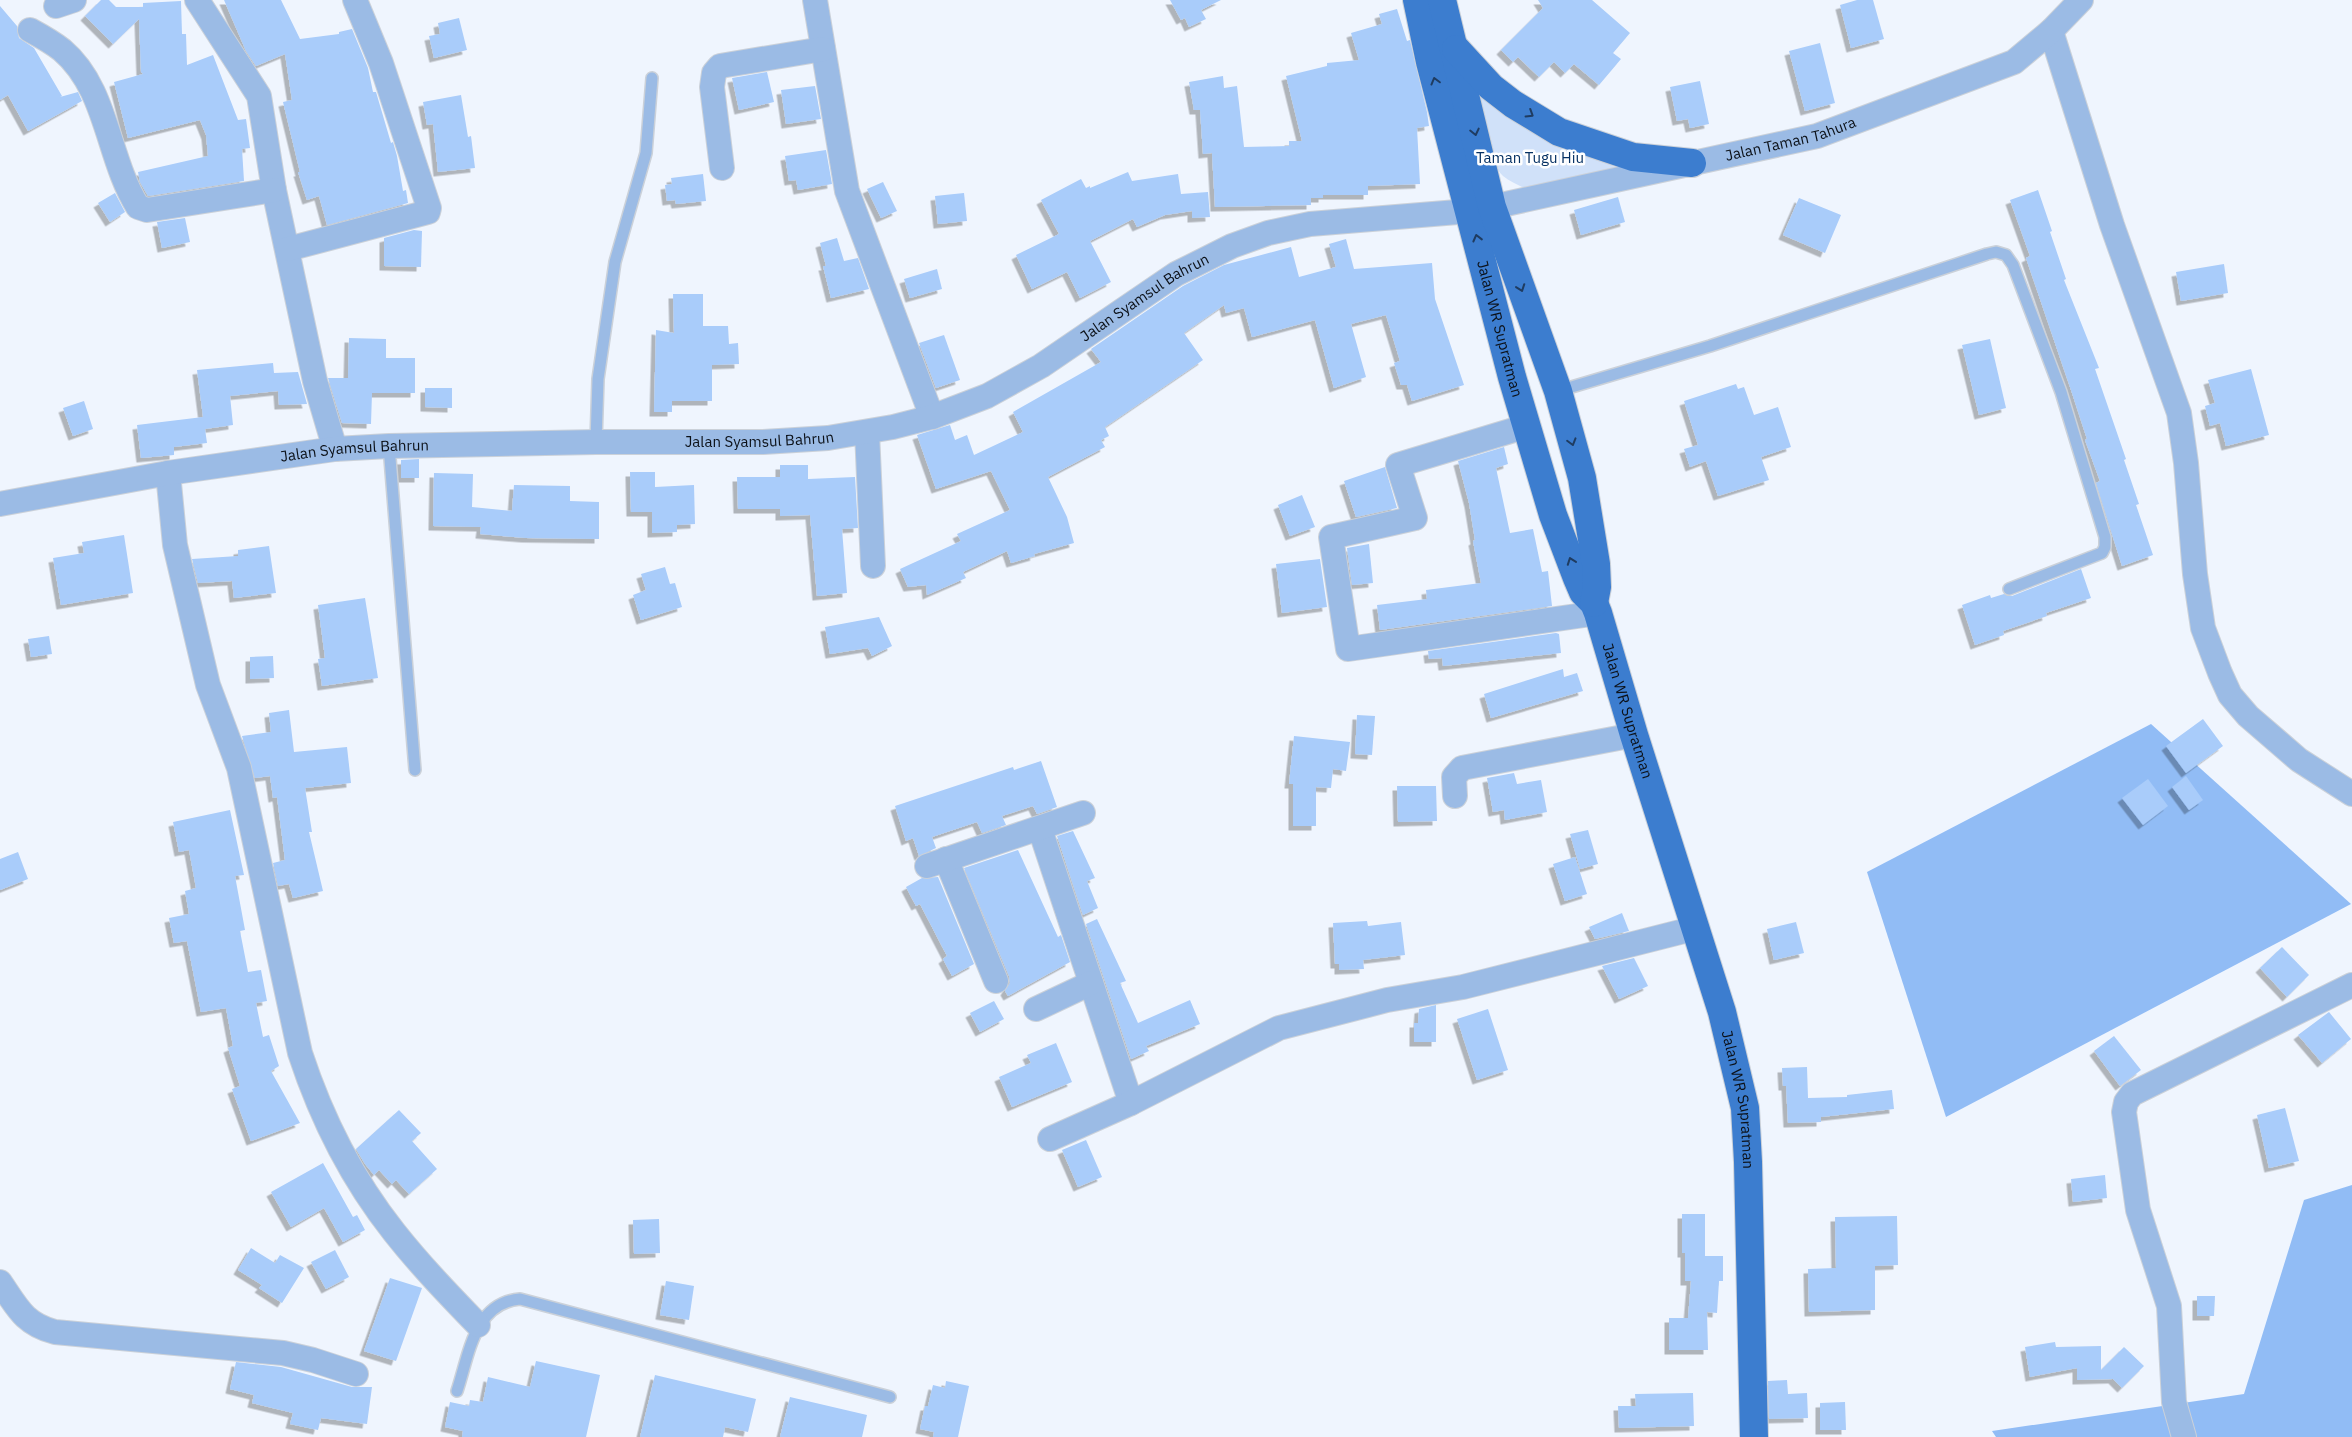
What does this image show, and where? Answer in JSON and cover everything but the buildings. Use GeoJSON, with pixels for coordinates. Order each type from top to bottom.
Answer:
{"type":"FeatureCollection","features":[{"type":"Feature","properties":{"kind":"highway","name":"Jalan WR Supratman"},"geometry":{"type":"LineString","coordinates":[[1417,0],[1430,62],[1481,209],[1512,377],[1526,426],[1553,515],[1577,578],[1583,592],[1596,608],[1634,735],[1722,1012],[1745,1108],[1754,1437]]}},
{"type":"Feature","properties":{"kind":"highway"},"geometry":{"type":"LineString","coordinates":[[1442,0],[1455,48],[1481,209],[1558,390],[1582,478],[1596,564],[1596,608]]}},
{"type":"Feature","properties":{"kind":"highway"},"geometry":{"type":"LineString","coordinates":[[1455,48],[1491,87],[1513,104],[1559,132],[1633,157],[1692,163]]}},
{"type":"Feature","properties":{"kind":"street"},"geometry":{"type":"LineString","coordinates":[[288,249],[428,212],[429,208],[381,63],[355,0]]}},
{"type":"Feature","properties":{"kind":"street"},"geometry":{"type":"LineString","coordinates":[[815,0],[847,191],[932,417]]}},
{"type":"Feature","properties":{"kind":"street","name":"Jalan Taman Tahura"},"geometry":{"type":"LineString","coordinates":[[1481,209],[1817,136],[1915,101],[2014,62],[2051,31],[2081,0]]}},
{"type":"Feature","properties":{"kind":"street"},"geometry":{"type":"LineString","coordinates":[[201,1],[259,96],[274,190],[315,381],[335,449]]}},
{"type":"Feature","properties":{"kind":"street"},"geometry":{"type":"LineString","coordinates":[[30,30],[63,51],[74,62],[86,81],[97,101],[121,174],[138,207],[147,210],[274,190]]}},
{"type":"Feature","properties":{"kind":"street"},"geometry":{"type":"LineString","coordinates":[[2051,31],[2112,224],[2178,413],[2186,463],[2197,592],[2203,628],[2220,673],[2230,695],[2248,716],[2299,760],[2352,794]]}},
{"type":"Feature","properties":{"kind":"street"},"geometry":{"type":"LineString","coordinates":[[722,168],[712,87],[714,74],[720,66],[823,49]]}},
{"type":"Feature","properties":{"kind":"street","name":"Jalan Syamsul Bahrun"},"geometry":{"type":"LineString","coordinates":[[0,504],[168,473],[335,449],[389,446],[596,442],[763,442],[828,438],[867,432],[932,417],[987,396],[1041,366],[1176,274],[1232,246],[1268,233],[1310,224],[1481,209]]}},
{"type":"Feature","properties":{"kind":"street"},"geometry":{"type":"LineString","coordinates":[[1526,426],[1398,465],[1416,518],[1331,537],[1348,649],[1596,608]]}},
{"type":"Feature","properties":{"kind":"street"},"geometry":{"type":"LineString","coordinates":[[867,432],[874,566]]}},
{"type":"Feature","properties":{"kind":"street"},"geometry":{"type":"LineString","coordinates":[[168,473],[175,545],[208,685],[239,768],[300,1054],[314,1096],[352,1169],[393,1231],[478,1325]]}},
{"type":"Feature","properties":{"kind":"street"},"geometry":{"type":"LineString","coordinates":[[1455,796],[1454,777],[1462,768],[1634,735]]}},
{"type":"Feature","properties":{"kind":"street"},"geometry":{"type":"LineString","coordinates":[[996,981],[936,863],[1083,813]]}},
{"type":"Feature","properties":{"kind":"street"},"geometry":{"type":"LineString","coordinates":[[1040,829],[1131,1103]]}},
{"type":"Feature","properties":{"kind":"street"},"geometry":{"type":"LineString","coordinates":[[1050,1139],[1131,1103],[1279,1028],[1387,1000],[1463,987],[1696,928]]}},
{"type":"Feature","properties":{"kind":"street"},"geometry":{"type":"LineString","coordinates":[[1036,1009],[1091,983]]}},
{"type":"Feature","properties":{"kind":"street"},"geometry":{"type":"LineString","coordinates":[[2184,1437],[2174,1402],[2168,1306],[2138,1210],[2125,1120],[2126,1102],[2132,1094],[2352,985]]}},
{"type":"Feature","properties":{"kind":"street"},"geometry":{"type":"LineString","coordinates":[[0,1282],[26,1319],[39,1328],[55,1332],[283,1353],[313,1360],[356,1374]]}},
{"type":"Feature","properties":{"kind":"lane"},"geometry":{"type":"LineString","coordinates":[[596,442],[598,379],[615,262],[646,153],[652,78]]}},
{"type":"Feature","properties":{"kind":"lane"},"geometry":{"type":"LineString","coordinates":[[1558,390],[1710,346],[1987,254],[1996,252],[2006,255],[2013,265],[2061,392],[2105,537],[2105,547],[2102,553],[2009,588]]}},
{"type":"Feature","properties":{"kind":"lane"},"geometry":{"type":"LineString","coordinates":[[389,446],[415,770]]}},
{"type":"Feature","properties":{"kind":"lane"},"geometry":{"type":"LineString","coordinates":[[457,1392],[478,1325],[496,1306],[509,1300],[520,1299],[890,1397]]}},
{"type":"Feature","properties":{"kind":"green space","name":"Taman Tugu Hiu"},"geometry":{"type":"Polygon","coordinates":[[[1475,85],[1585,153],[1617,169],[1524,188],[1508,179],[1503,176],[1493,159],[1485,134],[1475,85]]]}},
{"type":"Feature","properties":{"kind":"shaded area"},"geometry":{"type":"Polygon","coordinates":[[[2151,724],[2351,904],[1946,1117],[1867,872],[2151,724]]]}},
{"type":"Feature","properties":{"kind":"shaded area"},"geometry":{"type":"Polygon","coordinates":[[[2352,1185],[2352,1437],[1996,1437],[1992,1431],[2244,1394],[2304,1200],[2352,1185]]]}}]}
